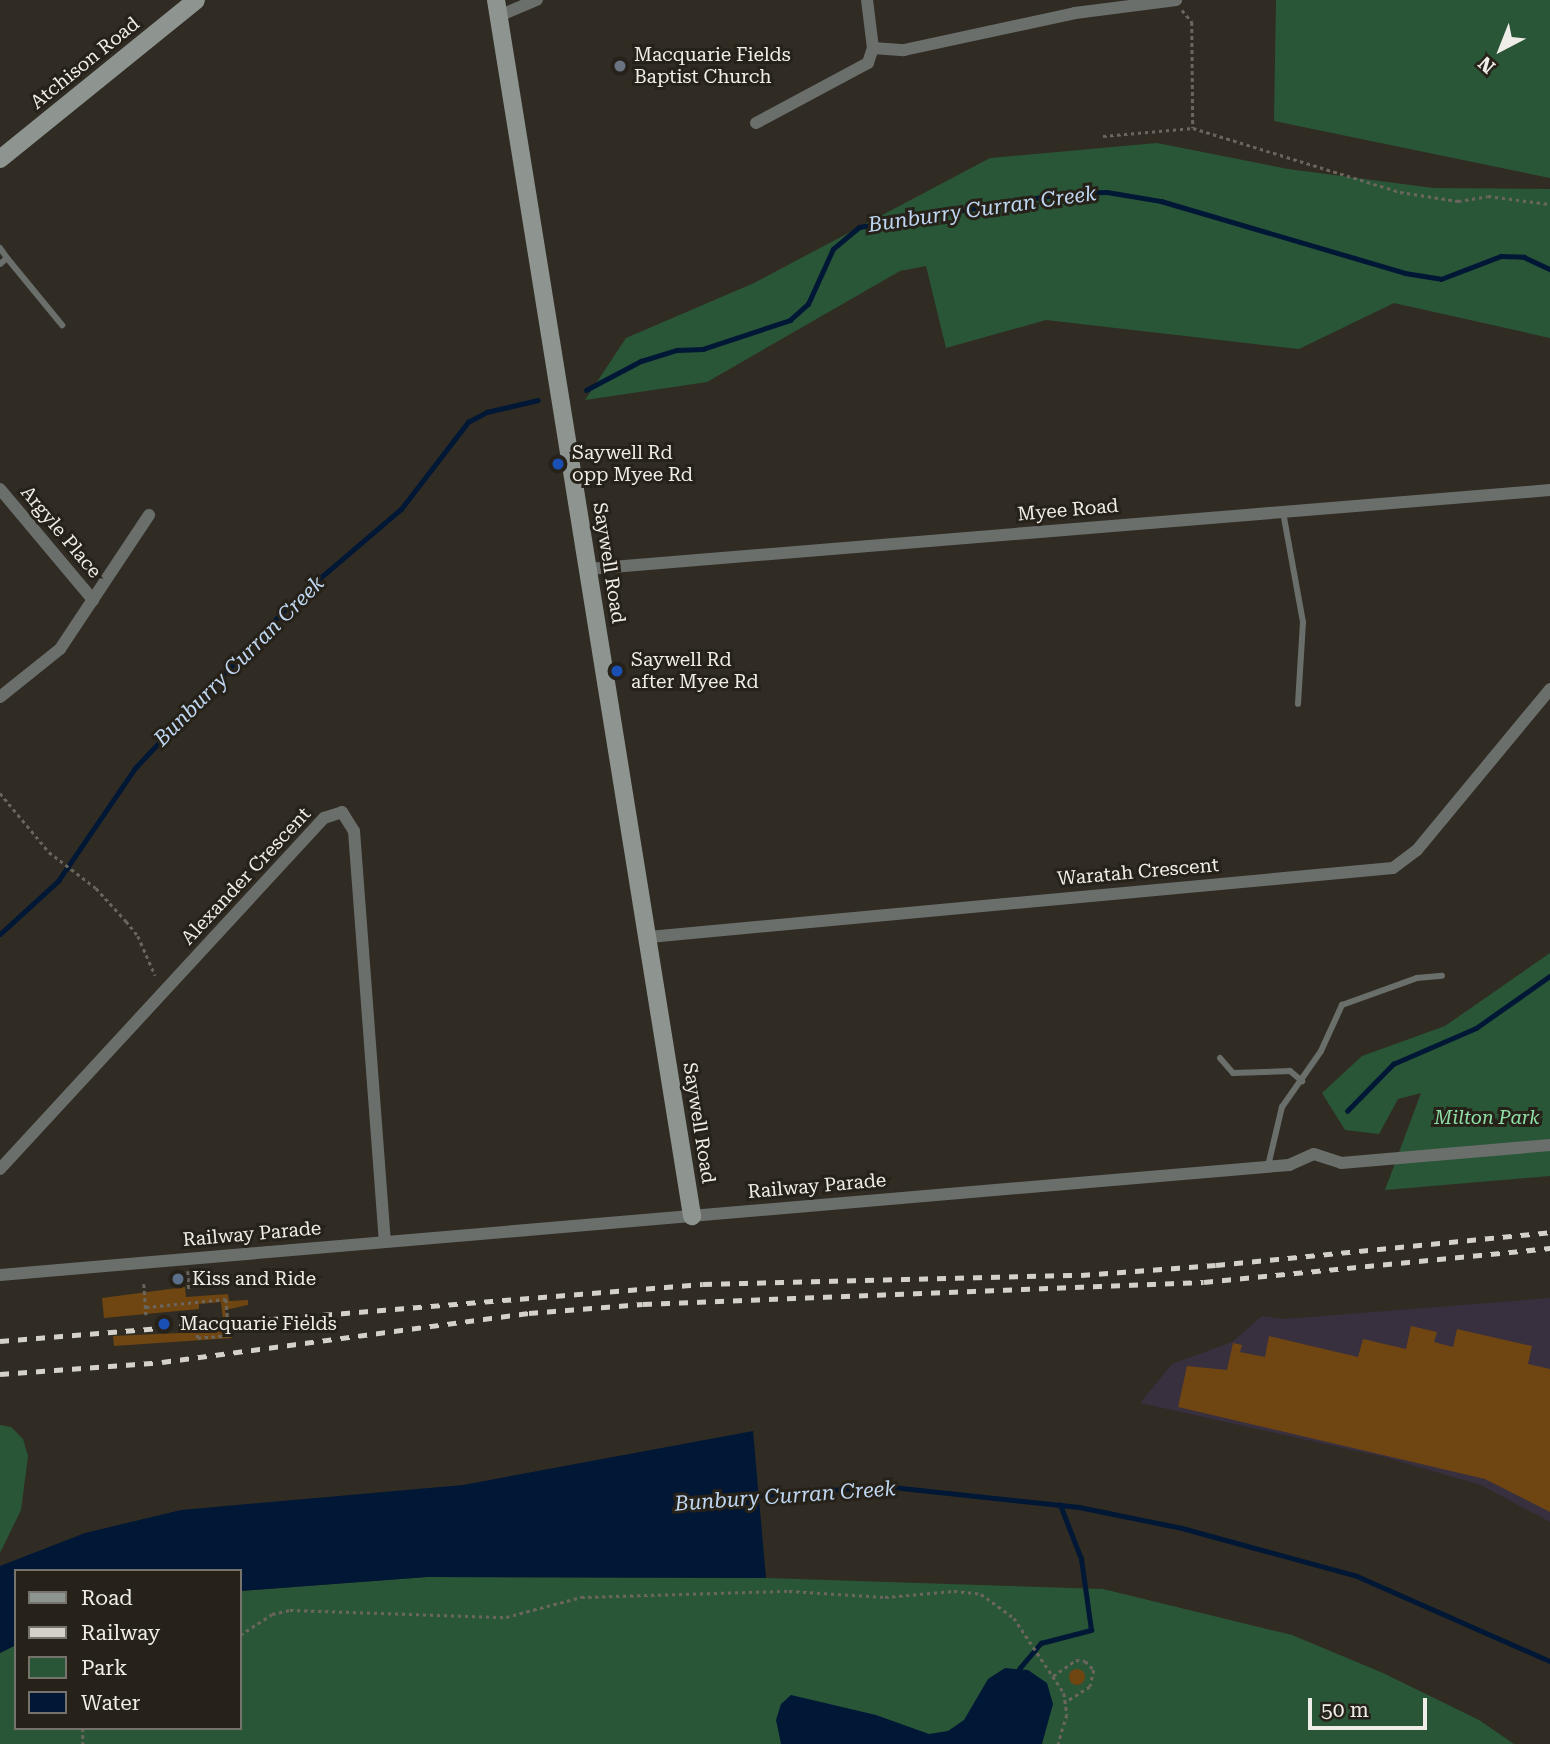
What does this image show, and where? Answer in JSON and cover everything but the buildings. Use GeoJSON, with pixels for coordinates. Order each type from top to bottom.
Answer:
{"type":"FeatureCollection","features":[{"type":"Feature","properties":{"kind":"street","name":"Atchison Road"},"geometry":{"type":"LineString","coordinates":[[0,159],[196,0]]}},
{"type":"Feature","properties":{"kind":"street"},"geometry":{"type":"LineString","coordinates":[[498,8],[537,0]]}},
{"type":"Feature","properties":{"kind":"street"},"geometry":{"type":"LineString","coordinates":[[756,123],[856,73],[867,64],[873,48],[867,0]]}},
{"type":"Feature","properties":{"kind":"street"},"geometry":{"type":"LineString","coordinates":[[873,48],[904,50],[1075,13],[1176,1]]}},
{"type":"Feature","properties":{"kind":"street","name":"Saywell Road"},"geometry":{"type":"LineString","coordinates":[[498,8],[692,1216]]}},
{"type":"Feature","properties":{"kind":"street","name":"Argyle Place"},"geometry":{"type":"LineString","coordinates":[[0,489],[93,600]]}},
{"type":"Feature","properties":{"kind":"street","name":"Myee Road"},"geometry":{"type":"LineString","coordinates":[[589,569],[1550,490]]}},
{"type":"Feature","properties":{"kind":"street"},"geometry":{"type":"LineString","coordinates":[[0,697],[60,649],[149,514]]}},
{"type":"Feature","properties":{"kind":"street","name":"Waratah Crescent"},"geometry":{"type":"LineString","coordinates":[[649,937],[1393,868],[1417,850],[1550,689]]}},
{"type":"Feature","properties":{"kind":"street","name":"Alexander Crescent"},"geometry":{"type":"LineString","coordinates":[[0,1169],[324,818],[342,812],[354,831],[385,1241]]}},
{"type":"Feature","properties":{"kind":"street","name":"Railway Parade"},"geometry":{"type":"LineString","coordinates":[[0,1275],[1289,1165],[1314,1154],[1341,1163],[1550,1145]]}},
{"type":"Feature","properties":{"kind":"lane"},"geometry":{"type":"LineString","coordinates":[[0,248],[62,325]]}},
{"type":"Feature","properties":{"kind":"lane"},"geometry":{"type":"LineString","coordinates":[[0,264],[8,258]]}},
{"type":"Feature","properties":{"kind":"lane"},"geometry":{"type":"LineString","coordinates":[[1283,512],[1303,622],[1298,704]]}},
{"type":"Feature","properties":{"kind":"lane"},"geometry":{"type":"LineString","coordinates":[[1268,1166],[1278,1118],[1348,1000],[1416,978],[1442,975]]}},
{"type":"Feature","properties":{"kind":"lane"},"geometry":{"type":"LineString","coordinates":[[1220,1058],[1233,1073],[1290,1070],[1302,1081]]}},
{"type":"Feature","properties":{"kind":"path"},"geometry":{"type":"LineString","coordinates":[[1176,1],[1192,22],[1192,128]]}},
{"type":"Feature","properties":{"kind":"path"},"geometry":{"type":"LineString","coordinates":[[1103,136],[1192,128],[1400,192],[1458,201],[1488,196],[1550,204]]}},
{"type":"Feature","properties":{"kind":"path"},"geometry":{"type":"LineString","coordinates":[[0,793],[55,857],[96,888],[138,936],[155,975]]}},
{"type":"Feature","properties":{"kind":"path"},"geometry":{"type":"LineString","coordinates":[[189,1282],[189,1291]]}},
{"type":"Feature","properties":{"kind":"path"},"geometry":{"type":"LineString","coordinates":[[144,1284],[146,1315]]}},
{"type":"Feature","properties":{"kind":"path"},"geometry":{"type":"LineString","coordinates":[[146,1307],[226,1299],[229,1336],[197,1338],[197,1328]]}},
{"type":"Feature","properties":{"kind":"path"},"geometry":{"type":"LineString","coordinates":[[242,1634],[272,1614],[290,1610],[506,1617],[581,1597],[789,1591],[885,1597],[954,1591],[981,1594],[1002,1605],[1053,1676],[1066,1702],[1058,1744]]}},
{"type":"Feature","properties":{"kind":"path"},"geometry":{"type":"LineString","coordinates":[[1053,1676],[1076,1660],[1085,1661],[1094,1670],[1090,1687],[1066,1702]]}},
{"type":"Feature","properties":{"kind":"shaded area"},"geometry":{"type":"Polygon","coordinates":[[[1550,1298],[1550,1522],[1481,1485],[1384,1457],[1140,1403],[1172,1364],[1232,1342],[1262,1316],[1284,1319],[1550,1298]]]}},
{"type":"Feature","properties":{"kind":"green space"},"geometry":{"type":"Polygon","coordinates":[[[1276,0],[1550,0],[1550,178],[1274,121],[1276,0]]]}},
{"type":"Feature","properties":{"kind":"green space"},"geometry":{"type":"Polygon","coordinates":[[[1157,143],[1288,169],[1433,188],[1550,189],[1550,338],[1394,303],[1299,349],[1046,320],[946,348],[926,266],[900,271],[707,382],[585,400],[626,338],[754,283],[990,158],[1157,143]]]}},
{"type":"Feature","properties":{"kind":"green space","name":"Milton Park"},"geometry":{"type":"Polygon","coordinates":[[[1550,953],[1550,1176],[1385,1190],[1421,1093],[1398,1099],[1379,1134],[1345,1130],[1322,1093],[1362,1056],[1445,1026],[1550,953]]]}},
{"type":"Feature","properties":{"kind":"green space"},"geometry":{"type":"Polygon","coordinates":[[[0,1425],[11,1427],[23,1439],[28,1456],[21,1510],[0,1553],[0,1425]]]}},
{"type":"Feature","properties":{"kind":"green space"},"geometry":{"type":"Polygon","coordinates":[[[427,1577],[766,1578],[1103,1589],[1292,1635],[1383,1673],[1479,1720],[1514,1744],[0,1744],[0,1653],[14,1646],[14,1730],[242,1730],[242,1591],[427,1577]]]}},
{"type":"Feature","properties":{"kind":"water"},"geometry":{"type":"Polygon","coordinates":[[[753,1431],[766,1578],[427,1577],[242,1591],[242,1569],[14,1569],[14,1646],[0,1653],[0,1566],[85,1533],[181,1510],[463,1485],[753,1431]]]}},
{"type":"Feature","properties":{"kind":"water"},"geometry":{"type":"Polygon","coordinates":[[[1005,1668],[1028,1670],[1047,1683],[1053,1704],[1042,1744],[781,1744],[776,1720],[781,1704],[791,1695],[876,1715],[929,1734],[948,1731],[964,1720],[988,1679],[1005,1668]]]}},
{"type":"Feature","properties":{"kind":"waterway","name":"Bunburry Curran Creek"},"geometry":{"type":"LineString","coordinates":[[586,390],[641,361],[677,350],[703,349],[790,320],[808,304],[833,249],[859,227],[1067,193],[1107,192],[1161,201],[1405,273],[1441,279],[1501,256],[1524,257],[1550,269]]}},
{"type":"Feature","properties":{"kind":"waterway","name":"Bunburry Curran Creek"},"geometry":{"type":"LineString","coordinates":[[0,934],[58,881],[135,768],[292,602],[401,509],[468,422],[487,412],[538,400]]}},
{"type":"Feature","properties":{"kind":"waterway","name":"Bunburry Curran Creek"},"geometry":{"type":"LineString","coordinates":[[1347,1111],[1393,1064],[1476,1028],[1550,976]]}},
{"type":"Feature","properties":{"kind":"waterway","name":"Bunbury Curran Creek"},"geometry":{"type":"LineString","coordinates":[[753,1496],[883,1486],[1079,1507],[1182,1528],[1357,1576],[1550,1661]]}},
{"type":"Feature","properties":{"kind":"waterway"},"geometry":{"type":"LineString","coordinates":[[1019,1669],[1041,1643],[1091,1630],[1081,1559],[1060,1505]]}},
{"type":"Feature","properties":{"kind":"railway"},"geometry":{"type":"LineString","coordinates":[[0,1341],[703,1284],[1081,1275],[1216,1265],[1550,1232]]}},
{"type":"Feature","properties":{"kind":"railway"},"geometry":{"type":"LineString","coordinates":[[0,1374],[162,1362],[529,1313],[643,1304],[1204,1282],[1550,1248]]}},
{"type":"Feature","properties":{"kind":"place","name":"Macquarie Fields Baptist Church"},"geometry":{"type":"Point","coordinates":[620,66]}},
{"type":"Feature","properties":{"kind":"place","name":"Saywell Rd opp Myee Rd"},"geometry":{"type":"Point","coordinates":[558,464]}},
{"type":"Feature","properties":{"kind":"place","name":"Saywell Rd after Myee Rd"},"geometry":{"type":"Point","coordinates":[617,671]}},
{"type":"Feature","properties":{"kind":"place","name":"Kiss and Ride"},"geometry":{"type":"Point","coordinates":[178,1279]}},
{"type":"Feature","properties":{"kind":"place","name":"Macquarie Fields"},"geometry":{"type":"Point","coordinates":[164,1324]}}]}
